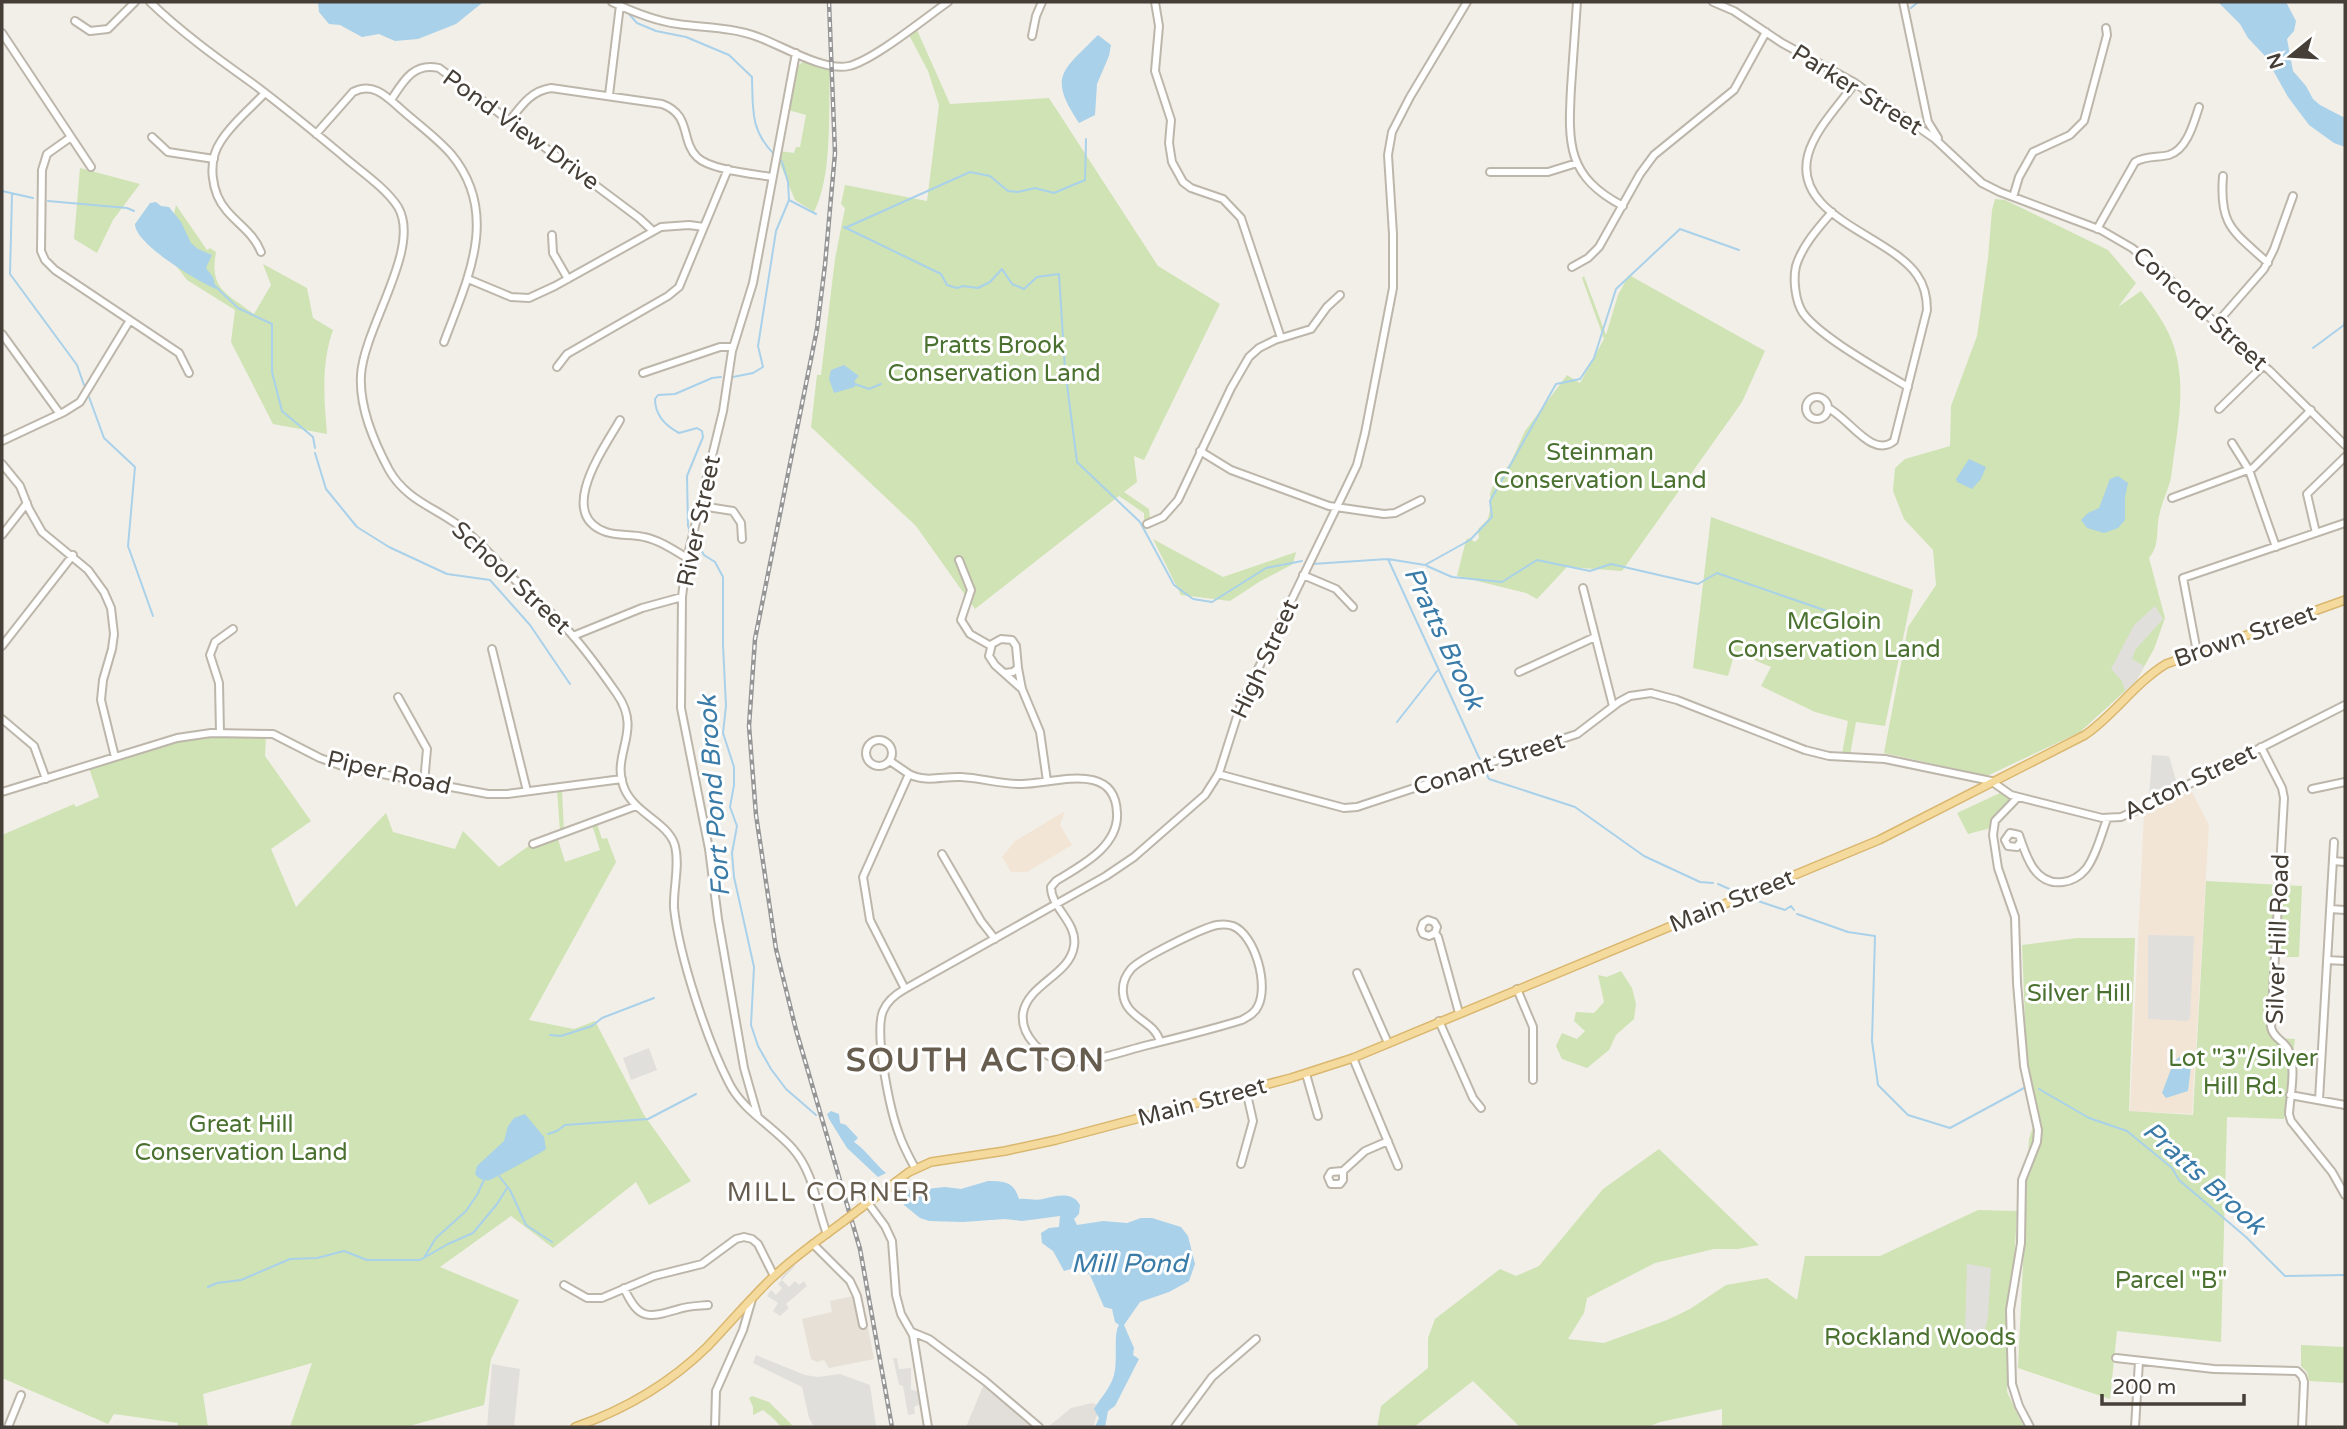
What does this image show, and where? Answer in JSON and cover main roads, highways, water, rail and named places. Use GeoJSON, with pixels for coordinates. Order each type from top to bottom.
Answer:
{"type":"FeatureCollection","features":[{"type":"Feature","properties":{"kind":"main road","name":"Brown Street"},"geometry":{"type":"LineString","coordinates":[[1879,840],[2085,735],[2152,673],[2166,664],[2345,600]]}},
{"type":"Feature","properties":{"kind":"main road","name":"Main Street"},"geometry":{"type":"LineString","coordinates":[[575,1427],[615,1411],[658,1387],[705,1348],[774,1276],[915,1168],[941,1159],[1036,1145],[1306,1074],[1353,1058],[1879,840]]}},
{"type":"Feature","properties":{"kind":"water"},"geometry":{"type":"Polygon","coordinates":[[[318,2],[482,3],[456,24],[418,39],[395,41],[379,34],[362,37],[340,25],[329,24],[319,12],[318,2]]]}},
{"type":"Feature","properties":{"kind":"water"},"geometry":{"type":"Polygon","coordinates":[[[2218,2],[2286,2],[2296,21],[2294,31],[2287,39],[2293,71],[2313,99],[2345,118],[2345,147],[2334,143],[2309,125],[2288,97],[2265,56],[2248,38],[2240,24],[2218,2]]]}},
{"type":"Feature","properties":{"kind":"water"},"geometry":{"type":"Polygon","coordinates":[[[1098,35],[1111,45],[1109,56],[1097,84],[1095,115],[1079,123],[1064,94],[1063,74],[1098,35]]]}},
{"type":"Feature","properties":{"kind":"water"},"geometry":{"type":"Polygon","coordinates":[[[156,202],[169,207],[181,222],[191,243],[212,255],[206,268],[213,277],[216,289],[168,261],[138,232],[135,224],[150,203],[156,202]]]}},
{"type":"Feature","properties":{"kind":"water"},"geometry":{"type":"Polygon","coordinates":[[[844,365],[859,376],[855,380],[855,387],[834,393],[829,379],[831,370],[844,365]]]}},
{"type":"Feature","properties":{"kind":"water"},"geometry":{"type":"Polygon","coordinates":[[[1969,459],[1986,467],[1981,479],[1972,489],[1956,479],[1969,459]]]}},
{"type":"Feature","properties":{"kind":"water"},"geometry":{"type":"Polygon","coordinates":[[[2118,476],[2128,483],[2125,520],[2118,528],[2104,533],[2087,528],[2081,520],[2099,508],[2110,479],[2118,476]]]}},
{"type":"Feature","properties":{"kind":"water"},"geometry":{"type":"Polygon","coordinates":[[[2184,1054],[2191,1066],[2188,1091],[2166,1098],[2162,1093],[2174,1061],[2184,1054]]]}},
{"type":"Feature","properties":{"kind":"water"},"geometry":{"type":"Polygon","coordinates":[[[831,1111],[839,1114],[840,1123],[846,1125],[858,1138],[854,1142],[886,1173],[878,1177],[847,1148],[829,1119],[827,1114],[831,1111]]]}},
{"type":"Feature","properties":{"kind":"water"},"geometry":{"type":"Polygon","coordinates":[[[525,1114],[544,1137],[546,1149],[490,1180],[480,1178],[475,1174],[477,1166],[504,1141],[508,1126],[514,1118],[525,1114]]]}},
{"type":"Feature","properties":{"kind":"water","name":"Mill Pond"},"geometry":{"type":"Polygon","coordinates":[[[988,1181],[1008,1184],[1019,1199],[1040,1200],[1063,1196],[1073,1198],[1080,1205],[1079,1214],[1074,1219],[1077,1225],[1103,1221],[1127,1223],[1141,1218],[1152,1218],[1181,1227],[1188,1236],[1195,1264],[1189,1281],[1169,1292],[1140,1302],[1124,1325],[1134,1348],[1133,1355],[1139,1359],[1115,1406],[1108,1411],[1105,1427],[1095,1427],[1099,1418],[1094,1409],[1114,1375],[1119,1325],[1115,1322],[1112,1309],[1104,1307],[1090,1275],[1078,1267],[1064,1271],[1053,1251],[1042,1243],[1041,1233],[1049,1228],[1059,1227],[1060,1216],[1022,1221],[929,1221],[920,1218],[904,1205],[897,1192],[903,1189],[945,1187],[961,1189],[988,1181]]]}},
{"type":"Feature","properties":{"kind":"waterway"},"geometry":{"type":"LineString","coordinates":[[1911,8],[1918,2]]}},
{"type":"Feature","properties":{"kind":"waterway","name":"Fort Pond Brook"},"geometry":{"type":"LineString","coordinates":[[629,14],[637,23],[656,31],[686,37],[729,55],[752,77],[754,119],[761,137],[775,155]]}},
{"type":"Feature","properties":{"kind":"waterway"},"geometry":{"type":"LineString","coordinates":[[845,228],[970,172],[990,176],[1008,191],[1035,188],[1054,193],[1085,180],[1086,139]]}},
{"type":"Feature","properties":{"kind":"waterway","name":"Fort Pond Brook"},"geometry":{"type":"LineString","coordinates":[[733,377],[753,373],[763,367],[758,346],[776,231],[789,200],[788,182],[779,158]]}},
{"type":"Feature","properties":{"kind":"waterway"},"geometry":{"type":"LineString","coordinates":[[2,191],[33,198]]}},
{"type":"Feature","properties":{"kind":"waterway"},"geometry":{"type":"LineString","coordinates":[[12,194],[10,274],[77,365],[84,385]]}},
{"type":"Feature","properties":{"kind":"waterway","name":"Pratts Brook"},"geometry":{"type":"LineString","coordinates":[[789,200],[816,214]]}},
{"type":"Feature","properties":{"kind":"waterway"},"geometry":{"type":"LineString","coordinates":[[48,201],[127,208],[134,211]]}},
{"type":"Feature","properties":{"kind":"waterway","name":"Pratts Brook"},"geometry":{"type":"LineString","coordinates":[[844,227],[941,274],[947,285],[957,288],[978,288],[990,282],[1002,269],[1012,284],[1024,289],[1037,277],[1059,274],[1065,369],[1077,462],[1140,522],[1174,585],[1193,599],[1212,602],[1266,568],[1302,561]]}},
{"type":"Feature","properties":{"kind":"waterway"},"geometry":{"type":"LineString","coordinates":[[1388,559],[1425,565],[1470,540],[1492,517],[1490,501],[1556,384],[1580,379],[1594,358],[1616,289],[1680,229],[1739,250]]}},
{"type":"Feature","properties":{"kind":"waterway"},"geometry":{"type":"LineString","coordinates":[[215,286],[238,308],[272,324],[272,372],[282,411],[313,437],[315,448]]}},
{"type":"Feature","properties":{"kind":"waterway"},"geometry":{"type":"LineString","coordinates":[[2313,348],[2344,325],[2345,320]]}},
{"type":"Feature","properties":{"kind":"waterway","name":"Fort Pond Brook"},"geometry":{"type":"LineString","coordinates":[[690,531],[687,476],[703,437],[702,431],[697,428],[679,433],[674,430],[659,415],[655,399],[658,395],[675,394],[712,378],[721,377]]}},
{"type":"Feature","properties":{"kind":"waterway"},"geometry":{"type":"LineString","coordinates":[[855,384],[869,389],[881,384]]}},
{"type":"Feature","properties":{"kind":"waterway"},"geometry":{"type":"LineString","coordinates":[[89,397],[104,438],[135,467],[128,546],[153,616]]}},
{"type":"Feature","properties":{"kind":"waterway"},"geometry":{"type":"LineString","coordinates":[[315,453],[326,489],[357,527],[389,547],[447,574],[490,580],[530,625],[570,684]]}},
{"type":"Feature","properties":{"kind":"waterway","name":"Fort Pond Brook"},"geometry":{"type":"LineString","coordinates":[[697,543],[704,555],[715,562],[723,577],[726,706],[723,733],[734,767],[730,807],[737,826],[732,853],[734,877],[754,967],[751,1025],[758,1046],[771,1069],[786,1089],[816,1115]]}},
{"type":"Feature","properties":{"kind":"waterway","name":"Pratts Brook"},"geometry":{"type":"LineString","coordinates":[[1312,564],[1388,559],[1481,762]]}},
{"type":"Feature","properties":{"kind":"waterway"},"geometry":{"type":"LineString","coordinates":[[1427,566],[1452,577],[1502,582],[1537,560],[1590,571],[1611,564],[1698,584],[1717,573],[1879,629]]}},
{"type":"Feature","properties":{"kind":"waterway"},"geometry":{"type":"LineString","coordinates":[[1397,722],[1437,671]]}},
{"type":"Feature","properties":{"kind":"waterway","name":"Pratts Brook"},"geometry":{"type":"LineString","coordinates":[[1484,769],[1489,779],[1575,807],[1644,856],[1700,882],[1713,883]]}},
{"type":"Feature","properties":{"kind":"waterway","name":"Pratts Brook"},"geometry":{"type":"LineString","coordinates":[[1718,884],[1741,894]]}},
{"type":"Feature","properties":{"kind":"waterway","name":"Pratts Brook"},"geometry":{"type":"LineString","coordinates":[[1752,899],[1785,910],[1791,906],[1794,910]]}},
{"type":"Feature","properties":{"kind":"waterway","name":"Pratts Brook"},"geometry":{"type":"LineString","coordinates":[[1797,914],[1848,932],[1875,936],[1872,1041],[1878,1085],[1908,1115],[1950,1128],[2024,1088]]}},
{"type":"Feature","properties":{"kind":"waterway"},"geometry":{"type":"LineString","coordinates":[[550,1035],[561,1036],[592,1026],[602,1018],[654,998]]}},
{"type":"Feature","properties":{"kind":"waterway","name":"Pratts Brook"},"geometry":{"type":"LineString","coordinates":[[2039,1089],[2089,1118],[2127,1131],[2172,1168],[2179,1180],[2246,1237],[2285,1276],[2345,1275]]}},
{"type":"Feature","properties":{"kind":"waterway"},"geometry":{"type":"LineString","coordinates":[[548,1134],[565,1125],[648,1119],[696,1094]]}},
{"type":"Feature","properties":{"kind":"waterway"},"geometry":{"type":"LineString","coordinates":[[499,1176],[510,1190],[526,1225],[552,1242]]}},
{"type":"Feature","properties":{"kind":"waterway"},"geometry":{"type":"LineString","coordinates":[[425,1256],[436,1238],[466,1211],[484,1180]]}},
{"type":"Feature","properties":{"kind":"waterway"},"geometry":{"type":"LineString","coordinates":[[208,1287],[241,1280],[290,1259],[317,1258],[344,1251],[367,1260],[420,1260],[473,1233],[507,1188]]}},
{"type":"Feature","properties":{"kind":"railway"},"geometry":{"type":"LineString","coordinates":[[829,2],[835,153],[825,265],[817,329],[755,639],[749,726],[756,815],[776,949],[796,1030],[860,1249],[892,1427]]}},
{"type":"Feature","properties":{"kind":"district","name":"SOUTH ACTON"},"geometry":{"type":"Point","coordinates":[976,1061]}},
{"type":"Feature","properties":{"kind":"district","name":"MILL CORNER"},"geometry":{"type":"Point","coordinates":[829,1192]}},
{"type":"Feature","properties":{"kind":"park label","name":"Pratts Brook Conservation Land"},"geometry":{"type":"Point","coordinates":[994,359]}},
{"type":"Feature","properties":{"kind":"park label","name":"Steinman Conservation Land"},"geometry":{"type":"Point","coordinates":[1600,466]}},
{"type":"Feature","properties":{"kind":"park label","name":"McGloin Conservation Land"},"geometry":{"type":"Point","coordinates":[1834,635]}},
{"type":"Feature","properties":{"kind":"park label","name":"Silver Hill"},"geometry":{"type":"Point","coordinates":[2079,993]}},
{"type":"Feature","properties":{"kind":"park label","name":"Lot \"3\"/Silver Hill Rd."},"geometry":{"type":"Point","coordinates":[2243,1072]}},
{"type":"Feature","properties":{"kind":"park label","name":"Great Hill Conservation Land"},"geometry":{"type":"Point","coordinates":[241,1138]}},
{"type":"Feature","properties":{"kind":"park label","name":"Parcel \"B\""},"geometry":{"type":"Point","coordinates":[2171,1280]}},
{"type":"Feature","properties":{"kind":"park label","name":"Rockland Woods"},"geometry":{"type":"Point","coordinates":[1920,1337]}}]}
